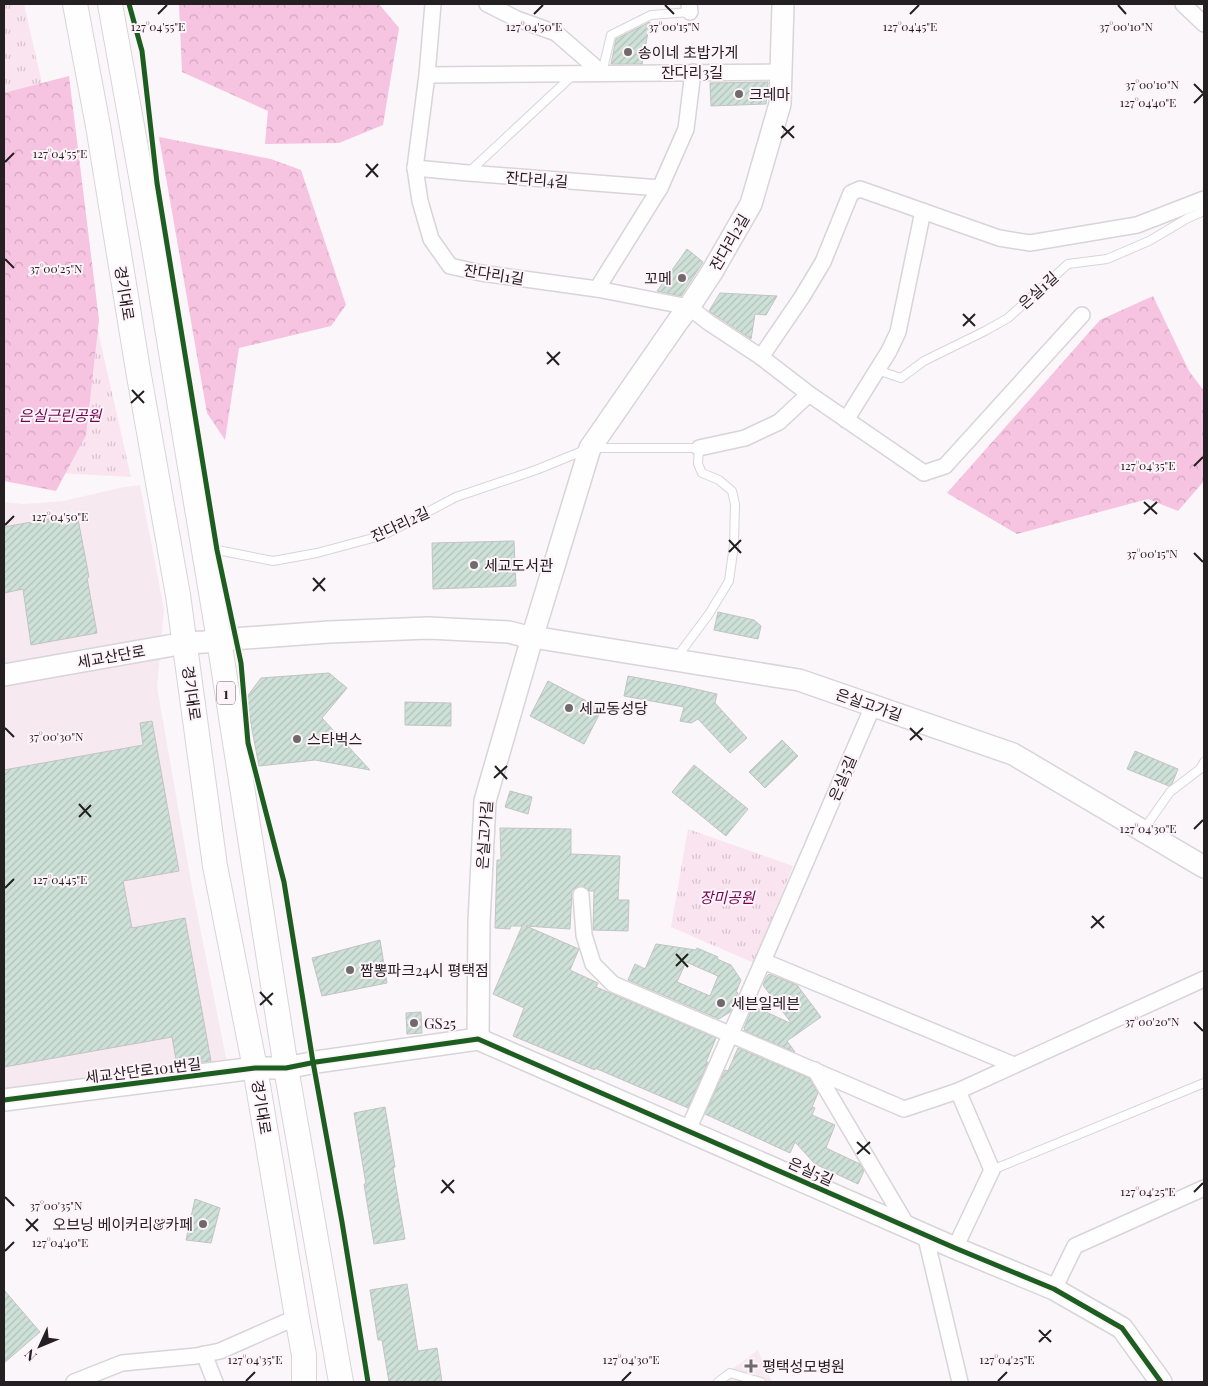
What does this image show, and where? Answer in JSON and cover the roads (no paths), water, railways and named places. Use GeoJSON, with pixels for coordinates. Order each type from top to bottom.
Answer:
{"type":"FeatureCollection","features":[{"type":"Feature","properties":{"kind":"main road","name":"경기대로"},"geometry":{"type":"LineString","coordinates":[[76,4],[140,385],[178,595],[215,866],[255,1068],[304,1355],[304,1382]]}},
{"type":"Feature","properties":{"kind":"main road","name":"경기대로"},"geometry":{"type":"LineString","coordinates":[[110,4],[155,254],[286,1068],[341,1382]]}},
{"type":"Feature","properties":{"kind":"street","name":"잔다리1길"},"geometry":{"type":"LineString","coordinates":[[433,4],[427,75],[415,168],[420,201],[431,239],[450,266],[481,273],[597,289],[689,307],[761,357],[809,394]]}},
{"type":"Feature","properties":{"kind":"street"},"geometry":{"type":"LineString","coordinates":[[487,4],[517,19],[556,33],[602,73]]}},
{"type":"Feature","properties":{"kind":"street","name":"잔다리2길"},"geometry":{"type":"LineString","coordinates":[[532,638],[590,448],[678,320],[689,307],[712,272],[751,204],[780,104],[783,4]]}},
{"type":"Feature","properties":{"kind":"street"},"geometry":{"type":"LineString","coordinates":[[1183,4],[1204,24]]}},
{"type":"Feature","properties":{"kind":"street"},"geometry":{"type":"LineString","coordinates":[[597,289],[660,188],[686,129],[694,72]]}},
{"type":"Feature","properties":{"kind":"street","name":"잔다리3길"},"geometry":{"type":"LineString","coordinates":[[427,75],[782,72]]}},
{"type":"Feature","properties":{"kind":"street","name":"잔다리4길"},"geometry":{"type":"LineString","coordinates":[[415,168],[468,174],[660,188]]}},
{"type":"Feature","properties":{"kind":"street"},"geometry":{"type":"LineString","coordinates":[[761,357],[802,298],[823,262],[851,194],[860,189],[999,238],[1030,242],[1137,225],[1204,199]]}},
{"type":"Feature","properties":{"kind":"street"},"geometry":{"type":"LineString","coordinates":[[846,420],[889,351],[898,332],[926,213]]}},
{"type":"Feature","properties":{"kind":"street"},"geometry":{"type":"LineString","coordinates":[[699,448],[745,438],[779,422],[809,394],[924,473],[945,466],[1082,315]]}},
{"type":"Feature","properties":{"kind":"street","name":"은실고가길"},"geometry":{"type":"LineString","coordinates":[[218,640],[330,632],[428,628],[509,632],[532,638],[800,680],[1012,754],[1204,867]]}},
{"type":"Feature","properties":{"kind":"street","name":"은실고가길"},"geometry":{"type":"LineString","coordinates":[[478,1039],[479,922],[485,801],[532,638]]}},
{"type":"Feature","properties":{"kind":"street","name":"세교산단로"},"geometry":{"type":"LineString","coordinates":[[4,675],[185,643],[218,640]]}},
{"type":"Feature","properties":{"kind":"street","name":"은실5길"},"geometry":{"type":"LineString","coordinates":[[873,706],[688,1130],[955,1248],[1054,1289]]}},
{"type":"Feature","properties":{"kind":"street"},"geometry":{"type":"LineString","coordinates":[[581,895],[584,935],[593,964],[613,984],[904,1109],[958,1091],[1204,979]]}},
{"type":"Feature","properties":{"kind":"street"},"geometry":{"type":"LineString","coordinates":[[763,960],[1014,1065]]}},
{"type":"Feature","properties":{"kind":"street"},"geometry":{"type":"LineString","coordinates":[[478,1039],[688,1130]]}},
{"type":"Feature","properties":{"kind":"street","name":"세교산단로101번길"},"geometry":{"type":"LineString","coordinates":[[4,1100],[255,1068],[286,1068],[478,1039]]}},
{"type":"Feature","properties":{"kind":"street"},"geometry":{"type":"LineString","coordinates":[[815,1070],[916,1231],[960,1382]]}},
{"type":"Feature","properties":{"kind":"street"},"geometry":{"type":"LineString","coordinates":[[955,1248],[992,1170],[958,1091]]}},
{"type":"Feature","properties":{"kind":"street"},"geometry":{"type":"LineString","coordinates":[[1161,1382],[1122,1328],[1054,1289],[1075,1246],[1204,1188]]}},
{"type":"Feature","properties":{"kind":"street"},"geometry":{"type":"LineString","coordinates":[[74,1382],[122,1363],[220,1351],[297,1317]]}},
{"type":"Feature","properties":{"kind":"street"},"geometry":{"type":"LineString","coordinates":[[204,1354],[215,1382]]}},
{"type":"Feature","properties":{"kind":"street"},"geometry":{"type":"LineString","coordinates":[[304,1355],[310,1382]]}},
{"type":"Feature","properties":{"kind":"lane"},"geometry":{"type":"LineString","coordinates":[[602,73],[611,35],[651,14],[690,8]]}},
{"type":"Feature","properties":{"kind":"lane"},"geometry":{"type":"LineString","coordinates":[[468,174],[574,74]]}},
{"type":"Feature","properties":{"kind":"lane","name":"은실1길"},"geometry":{"type":"LineString","coordinates":[[877,370],[900,378],[924,361],[986,331],[1008,318],[1068,264],[1107,259],[1149,240],[1204,211],[1204,209]]}},
{"type":"Feature","properties":{"kind":"lane","name":"잔다리2길"},"geometry":{"type":"LineString","coordinates":[[203,547],[273,561],[317,553],[384,534],[456,496],[536,470],[590,448],[699,448]]}},
{"type":"Feature","properties":{"kind":"lane"},"geometry":{"type":"LineString","coordinates":[[676,660],[709,614],[729,581],[734,545],[735,504],[732,491],[719,480],[702,473],[698,464],[699,448]]}},
{"type":"Feature","properties":{"kind":"lane"},"geometry":{"type":"LineString","coordinates":[[1143,831],[1170,792],[1200,769],[1204,762]]}},
{"type":"Feature","properties":{"kind":"lane"},"geometry":{"type":"LineString","coordinates":[[992,1170],[1204,1083]]}},
{"type":"Feature","properties":{"kind":"lane"},"geometry":{"type":"LineString","coordinates":[[718,1382],[730,1373],[760,1382]]}},
{"type":"Feature","properties":{"kind":"place","name":"송이네 초밥가게"},"geometry":{"type":"Point","coordinates":[628,52]}},
{"type":"Feature","properties":{"kind":"place","name":"크레마"},"geometry":{"type":"Point","coordinates":[739,94]}},
{"type":"Feature","properties":{"kind":"place","name":"꼬메"},"geometry":{"type":"Point","coordinates":[682,278]}},
{"type":"Feature","properties":{"kind":"place","name":"세교도서관"},"geometry":{"type":"Point","coordinates":[474,565]}},
{"type":"Feature","properties":{"kind":"place","name":"세교동성당"},"geometry":{"type":"Point","coordinates":[569,708]}},
{"type":"Feature","properties":{"kind":"place","name":"스타벅스"},"geometry":{"type":"Point","coordinates":[297,739]}},
{"type":"Feature","properties":{"kind":"place","name":"짬뽕파크24시 평택점"},"geometry":{"type":"Point","coordinates":[350,970]}},
{"type":"Feature","properties":{"kind":"place","name":"세븐일레븐"},"geometry":{"type":"Point","coordinates":[721,1003]}},
{"type":"Feature","properties":{"kind":"place","name":"GS25"},"geometry":{"type":"Point","coordinates":[414,1023]}},
{"type":"Feature","properties":{"kind":"place","name":"오브닝 베이커리&카페"},"geometry":{"type":"Point","coordinates":[203,1224]}},
{"type":"Feature","properties":{"kind":"place","name":"평택성모병원"},"geometry":{"type":"Point","coordinates":[751,1366]}},
{"type":"Feature","properties":{"kind":"park label","name":"은실근린공원"},"geometry":{"type":"Point","coordinates":[60,415]}},
{"type":"Feature","properties":{"kind":"park label","name":"장미공원"},"geometry":{"type":"Point","coordinates":[727,897]}}]}
